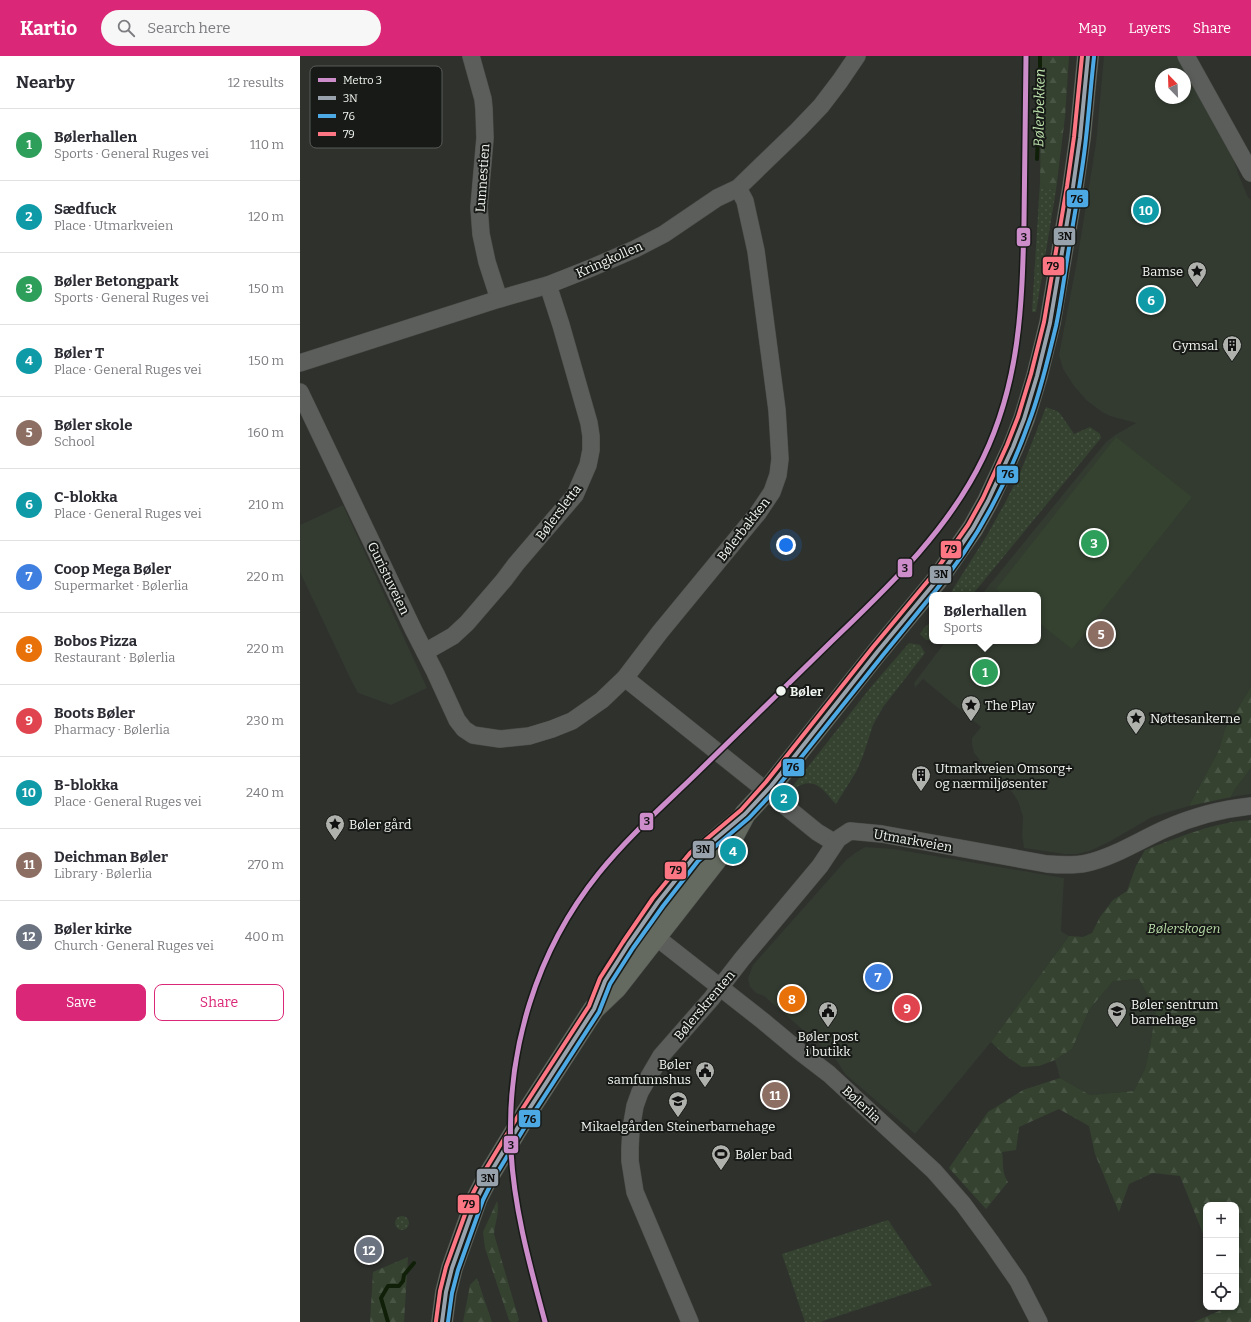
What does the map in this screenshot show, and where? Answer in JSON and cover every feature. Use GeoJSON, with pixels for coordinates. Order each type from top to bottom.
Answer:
{"type":"FeatureCollection","features":[{"type":"Feature","properties":{"kind":"main road"},"geometry":{"type":"LineString","coordinates":[[442,1322],[446,1292],[452,1268],[477,1198],[522,1120],[594,1009],[616,988],[649,931],[730,842],[745,814],[771,786],[936,580],[973,528],[1001,476],[1029,404],[1050,323],[1080,138],[1088,56]]}},
{"type":"Feature","properties":{"kind":"street","name":"Lunnestien"},"geometry":{"type":"LineString","coordinates":[[471,56],[483,99],[484,110],[485,138],[479,207],[481,234],[487,262],[499,299]]}},
{"type":"Feature","properties":{"kind":"street","name":"Kringkollen"},"geometry":{"type":"LineString","coordinates":[[300,363],[499,299],[548,285],[635,249],[664,234],[718,198],[738,188],[821,106],[840,82],[857,56]]}},
{"type":"Feature","properties":{"kind":"street"},"geometry":{"type":"LineString","coordinates":[[1186,56],[1251,173]]}},
{"type":"Feature","properties":{"kind":"street","name":"Bølerbakken"},"geometry":{"type":"LineString","coordinates":[[500,739],[529,736],[552,729],[572,721],[602,700],[625,678],[660,632],[758,513],[772,492],[778,475],[780,459],[777,410],[756,251],[745,201],[738,188]]}},
{"type":"Feature","properties":{"kind":"street","name":"Bølersletta"},"geometry":{"type":"LineString","coordinates":[[425,652],[453,636],[472,618],[575,495],[588,465],[591,450],[589,423],[548,285]]}},
{"type":"Feature","properties":{"kind":"street","name":"Guristuveien"},"geometry":{"type":"LineString","coordinates":[[300,392],[457,720],[464,729],[473,735],[500,739]]}},
{"type":"Feature","properties":{"kind":"street"},"geometry":{"type":"LineString","coordinates":[[625,678],[817,832],[835,843]]}},
{"type":"Feature","properties":{"kind":"street","name":"Utmarkveien"},"geometry":{"type":"LineString","coordinates":[[835,843],[846,833],[850,831],[857,831],[882,834],[1047,864],[1073,865],[1087,863],[1113,854],[1166,828],[1204,814],[1251,806]]}},
{"type":"Feature","properties":{"kind":"street","name":"Bølerskrenten"},"geometry":{"type":"LineString","coordinates":[[690,1322],[635,1192],[630,1161],[631,1129],[634,1111],[638,1099],[653,1069],[669,1047],[711,999],[820,866],[835,843]]}},
{"type":"Feature","properties":{"kind":"street","name":"Bølerlia"},"geometry":{"type":"LineString","coordinates":[[649,931],[829,1074],[934,1171],[963,1204],[991,1242],[1018,1281],[1039,1322]]}},
{"type":"Feature","properties":{"kind":"shaded area"},"geometry":{"type":"Polygon","coordinates":[[[1104,56],[1181,56],[1187,68],[1155,68],[1155,104],[1191,104],[1191,75],[1233,157],[1239,176],[1248,197],[1251,200],[1251,687],[1225,729],[1219,750],[1189,806],[1152,817],[1109,842],[1090,851],[1077,854],[1065,854],[1024,848],[1022,835],[1023,817],[1018,801],[1012,792],[990,772],[974,753],[972,738],[981,727],[923,679],[915,688],[914,683],[944,644],[1041,644],[1041,592],[983,592],[1106,442],[1136,423],[1110,416],[1086,400],[1074,386],[1063,369],[1059,355],[1077,261],[1096,143],[1104,56]]]}},
{"type":"Feature","properties":{"kind":"shaded area"},"geometry":{"type":"Polygon","coordinates":[[[343,505],[427,688],[391,705],[358,693],[300,572],[300,525],[343,505]]]}},
{"type":"Feature","properties":{"kind":"shaded area"},"geometry":{"type":"Polygon","coordinates":[[[1251,768],[1251,794],[1231,797],[1235,789],[1251,768]]]}},
{"type":"Feature","properties":{"kind":"shaded area"},"geometry":{"type":"Polygon","coordinates":[[[865,847],[894,849],[1064,878],[1061,931],[1069,936],[991,1042],[915,1134],[845,1074],[835,1058],[764,996],[756,993],[750,987],[748,978],[753,965],[846,860],[865,847]]]}},
{"type":"Feature","properties":{"kind":"shaded area","name":"Bøler sentrum barnehage"},"geometry":{"type":"Polygon","coordinates":[[[1139,979],[1156,1009],[1145,1069],[1134,1091],[1090,1095],[1060,1078],[1055,1060],[1072,1049],[1089,1010],[1113,981],[1139,979]]]}},
{"type":"Feature","properties":{"kind":"green space"},"geometry":{"type":"Polygon","coordinates":[[[1042,56],[1069,56],[1065,117],[1056,190],[1046,189],[1040,182],[1042,56]]]}},
{"type":"Feature","properties":{"kind":"green space"},"geometry":{"type":"Polygon","coordinates":[[[1040,182],[1046,189],[1056,190],[1036,312],[1032,312],[1040,182]]]}},
{"type":"Feature","properties":{"kind":"green space"},"geometry":{"type":"Polygon","coordinates":[[[1046,407],[1059,412],[1074,434],[1090,427],[1100,434],[1101,438],[974,592],[952,592],[986,537],[1020,473],[1046,407]]]}},
{"type":"Feature","properties":{"kind":"green space"},"geometry":{"type":"Polygon","coordinates":[[[1116,437],[1192,497],[1072,649],[1041,624],[1041,592],[1000,592],[996,589],[1116,437]]]}},
{"type":"Feature","properties":{"kind":"green space"},"geometry":{"type":"Polygon","coordinates":[[[929,624],[929,640],[926,640],[920,634],[929,624]]]}},
{"type":"Feature","properties":{"kind":"green space"},"geometry":{"type":"Polygon","coordinates":[[[909,643],[920,645],[925,653],[883,707],[873,725],[856,772],[836,804],[816,785],[808,783],[799,785],[795,788],[792,787],[871,687],[909,643]]]}},
{"type":"Feature","properties":{"kind":"green space"},"geometry":{"type":"Polygon","coordinates":[[[1251,687],[1251,768],[1235,789],[1231,797],[1189,806],[1219,750],[1225,729],[1251,687]]]}},
{"type":"Feature","properties":{"kind":"green space","name":"Bølerskogen"},"geometry":{"type":"Polygon","coordinates":[[[1251,820],[1251,1322],[1194,1322],[1221,1310],[1239,1310],[1239,1202],[1203,1202],[1203,1234],[1180,1176],[1153,1173],[1129,1184],[1119,1212],[1095,1154],[1089,1126],[1059,1109],[1019,1127],[1016,1150],[1002,1152],[1004,1171],[1008,1182],[986,1209],[949,1168],[988,1112],[1023,1090],[1060,1078],[1090,1095],[1134,1091],[1145,1069],[1156,1010],[1139,979],[1113,981],[1089,1010],[1072,1049],[1055,1060],[1039,1066],[1022,1067],[1006,1056],[991,1042],[1069,936],[1083,937],[1092,933],[1100,917],[1113,900],[1127,891],[1136,866],[1145,850],[1184,835],[1237,821],[1251,820]]]}},
{"type":"Feature","properties":{"kind":"green space"},"geometry":{"type":"Polygon","coordinates":[[[497,1201],[498,1213],[494,1234],[519,1320],[517,1322],[511,1322],[509,1320],[485,1248],[483,1232],[497,1201]]]}},
{"type":"Feature","properties":{"kind":"green space"},"geometry":{"type":"Polygon","coordinates":[[[399,1216],[405,1216],[409,1220],[409,1226],[405,1230],[399,1230],[395,1226],[395,1220],[399,1216]]]}},
{"type":"Feature","properties":{"kind":"green space"},"geometry":{"type":"Polygon","coordinates":[[[888,1220],[932,1285],[820,1322],[805,1322],[782,1254],[888,1220]]]}},
{"type":"Feature","properties":{"kind":"green space"},"geometry":{"type":"Polygon","coordinates":[[[408,1257],[404,1322],[370,1322],[373,1272],[408,1257]]]}},
{"type":"Feature","properties":{"kind":"green space"},"geometry":{"type":"Polygon","coordinates":[[[477,1278],[492,1322],[463,1322],[470,1285],[477,1278]]]}},
{"type":"Feature","properties":{"kind":"waterway","name":"Bølerbekken"},"geometry":{"type":"LineString","coordinates":[[1037,159],[1040,56]]}},
{"type":"Feature","properties":{"kind":"waterway","name":"Bølerbekken"},"geometry":{"type":"LineString","coordinates":[[388,1322],[381,1298],[388,1286],[399,1286],[403,1281],[404,1275],[414,1263]]}},
{"type":"Feature","properties":{"kind":"metro line","name":"3"},"geometry":{"type":"LineString","coordinates":[[545,1322],[528,1259],[519,1216],[515,1194],[511,1151],[511,1114],[514,1076],[520,1040],[542,969],[558,935],[577,903],[610,860],[646,822],[895,579],[935,534],[969,485],[983,458],[1005,400],[1017,343],[1022,284],[1024,223],[1026,56]]}},
{"type":"Feature","properties":{"kind":"transit line","name":"79"},"geometry":{"type":"LineString","coordinates":[[436,1321],[440,1291],[446,1267],[472,1195],[484,1172],[521,1111],[589,1006],[600,978],[623,942],[653,898],[690,853],[741,810],[766,782],[873,647],[932,576],[968,525],[983,498],[1018,417],[1044,322],[1067,186],[1074,137],[1082,56]]}},
{"type":"Feature","properties":{"kind":"transit line","name":"3N"},"geometry":{"type":"LineString","coordinates":[[442,1322],[446,1292],[452,1268],[477,1198],[489,1175],[526,1114],[594,1009],[605,981],[628,945],[658,902],[694,857],[745,814],[771,786],[878,651],[937,580],[973,528],[988,501],[1024,419],[1037,376],[1050,323],[1080,138],[1088,56]]}},
{"type":"Feature","properties":{"kind":"transit line","name":"76"},"geometry":{"type":"LineString","coordinates":[[934,592],[976,534],[1000,491],[1011,468],[1037,398],[1056,326],[1061,299],[1082,167],[1094,57]]}},
{"type":"Feature","properties":{"kind":"transit line","name":"76"},"geometry":{"type":"LineString","coordinates":[[448,1322],[452,1293],[458,1270],[483,1200],[494,1178],[531,1117],[599,1012],[610,984],[633,948],[698,861],[749,818],[775,790],[929,599]]}},
{"type":"Feature","properties":{"kind":"place","name":"B-blokka"},"geometry":{"type":"Point","coordinates":[1146,210]}},
{"type":"Feature","properties":{"kind":"place","name":"Bamse"},"geometry":{"type":"Point","coordinates":[1197,288]}},
{"type":"Feature","properties":{"kind":"place","name":"C-blokka"},"geometry":{"type":"Point","coordinates":[1151,300]}},
{"type":"Feature","properties":{"kind":"place","name":"Gymsal"},"geometry":{"type":"Point","coordinates":[1232,362]}},
{"type":"Feature","properties":{"kind":"place","name":"Bøler Betongpark"},"geometry":{"type":"Point","coordinates":[1094,543]}},
{"type":"Feature","properties":{"kind":"place","name":"Bøler skole"},"geometry":{"type":"Point","coordinates":[1101,634]}},
{"type":"Feature","properties":{"kind":"place","name":"Bølerhallen"},"geometry":{"type":"Point","coordinates":[985,672]}},
{"type":"Feature","properties":{"kind":"place","name":"Bøler"},"geometry":{"type":"Point","coordinates":[781,691]}},
{"type":"Feature","properties":{"kind":"place","name":"The Play"},"geometry":{"type":"Point","coordinates":[971,722]}},
{"type":"Feature","properties":{"kind":"place","name":"Nøttesankerne"},"geometry":{"type":"Point","coordinates":[1136,735]}},
{"type":"Feature","properties":{"kind":"place","name":"Utmarkveien Omsorg+ og nærmiljøsenter"},"geometry":{"type":"Point","coordinates":[921,792]}},
{"type":"Feature","properties":{"kind":"place","name":"Sædfuck"},"geometry":{"type":"Point","coordinates":[784,798]}},
{"type":"Feature","properties":{"kind":"place","name":"Bøler gård"},"geometry":{"type":"Point","coordinates":[335,841]}},
{"type":"Feature","properties":{"kind":"place","name":"Bøler T"},"geometry":{"type":"Point","coordinates":[733,851]}},
{"type":"Feature","properties":{"kind":"place","name":"Coop Mega Bøler"},"geometry":{"type":"Point","coordinates":[878,977]}},
{"type":"Feature","properties":{"kind":"place","name":"Bobos Pizza"},"geometry":{"type":"Point","coordinates":[792,999]}},
{"type":"Feature","properties":{"kind":"place","name":"Boots Bøler"},"geometry":{"type":"Point","coordinates":[907,1008]}},
{"type":"Feature","properties":{"kind":"place","name":"Bøler post i butikk"},"geometry":{"type":"Point","coordinates":[828,1028]}},
{"type":"Feature","properties":{"kind":"place","name":"Bøler sentrum barnehage"},"geometry":{"type":"Point","coordinates":[1117,1028]}},
{"type":"Feature","properties":{"kind":"place","name":"Bøler samfunnshus"},"geometry":{"type":"Point","coordinates":[705,1088]}},
{"type":"Feature","properties":{"kind":"place","name":"Deichman Bøler"},"geometry":{"type":"Point","coordinates":[775,1095]}},
{"type":"Feature","properties":{"kind":"place","name":"Mikaelgården Steinerbarnehage"},"geometry":{"type":"Point","coordinates":[678,1118]}},
{"type":"Feature","properties":{"kind":"place","name":"Bøler bad"},"geometry":{"type":"Point","coordinates":[721,1171]}},
{"type":"Feature","properties":{"kind":"place","name":"Bøler kirke"},"geometry":{"type":"Point","coordinates":[369,1250]}}]}
